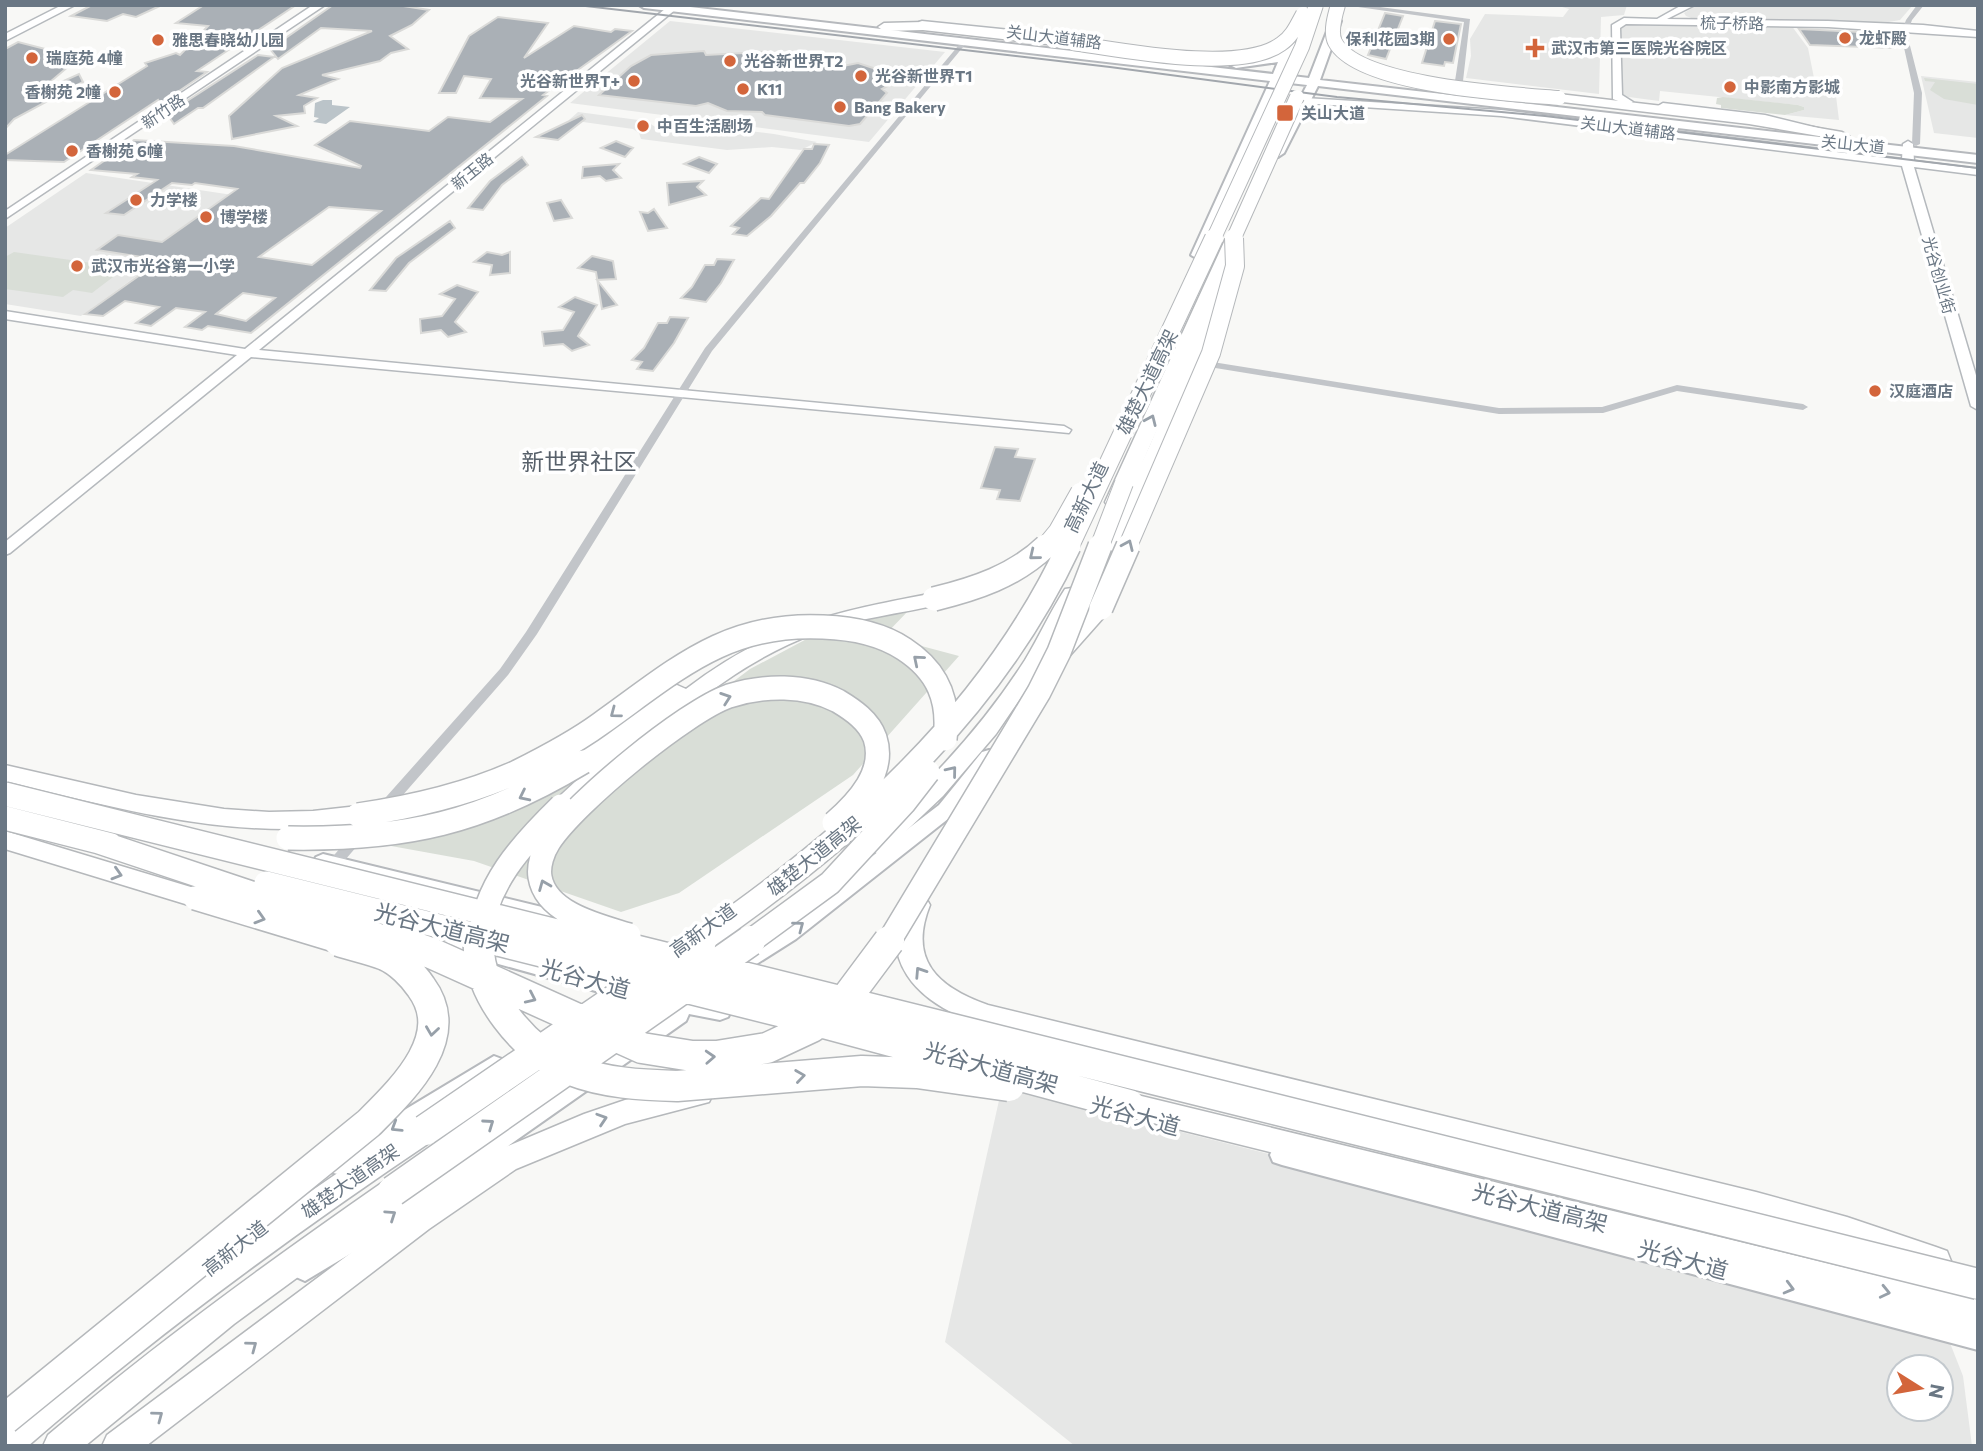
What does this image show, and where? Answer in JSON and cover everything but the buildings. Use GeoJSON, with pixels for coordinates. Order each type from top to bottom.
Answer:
{"type":"FeatureCollection","features":[{"type":"Feature","properties":{"kind":"highway"},"geometry":{"type":"LineString","coordinates":[[884,27],[923,26],[1204,57],[1246,56],[1266,52],[1282,44],[1293,33],[1309,5]]}},
{"type":"Feature","properties":{"kind":"highway","name":"雄楚大道高架"},"geometry":{"type":"LineString","coordinates":[[5,1444],[128,1341],[194,1292],[425,1130],[729,923],[846,832],[908,776],[977,699],[1038,609],[1285,88],[1316,5]]}},
{"type":"Feature","properties":{"kind":"highway","name":"雄楚大道高架"},"geometry":{"type":"LineString","coordinates":[[60,1446],[131,1385],[290,1262],[697,980],[830,883],[933,792],[1031,668],[1066,606],[1310,68],[1331,5]]}},
{"type":"Feature","properties":{"kind":"highway"},"geometry":{"type":"LineString","coordinates":[[1339,5],[1334,29],[1335,44],[1348,57],[1371,69],[1422,82],[1749,120],[1842,136]]}},
{"type":"Feature","properties":{"kind":"highway"},"geometry":{"type":"LineString","coordinates":[[1044,671],[1101,608],[1211,353],[1235,266],[1233,240]]}},
{"type":"Feature","properties":{"kind":"highway"},"geometry":{"type":"LineString","coordinates":[[5,785],[255,835],[336,840],[412,833],[483,814],[540,789],[583,762],[642,716],[719,665],[785,632],[954,594],[996,580],[1028,561],[1050,541],[1059,528],[1150,375]]}},
{"type":"Feature","properties":{"kind":"highway"},"geometry":{"type":"LineString","coordinates":[[99,842],[431,953],[642,1048],[670,1055],[702,1058],[736,1055],[767,1048],[798,1035],[830,1014],[867,973],[927,879],[1040,692],[1059,652],[1124,483]]}},
{"type":"Feature","properties":{"kind":"highway"},"geometry":{"type":"LineString","coordinates":[[834,619],[793,634],[754,654],[708,683],[537,828],[498,876],[482,922],[480,966],[494,1001],[524,1037],[560,1065],[594,1078],[661,1086],[762,1082],[834,1073],[896,1071],[1129,1105]]}},
{"type":"Feature","properties":{"kind":"highway"},"geometry":{"type":"LineString","coordinates":[[5,774],[150,807],[228,817],[305,821],[383,812],[438,800],[514,773],[580,737],[669,671],[728,639],[797,625],[842,628],[887,639],[919,660],[942,688],[949,718],[946,739],[922,782],[830,883]]}},
{"type":"Feature","properties":{"kind":"highway"},"geometry":{"type":"LineString","coordinates":[[425,1130],[659,957],[670,948],[681,940],[692,932],[792,857],[843,816],[871,782],[876,764],[876,739],[869,726],[853,710],[827,696],[800,690],[776,688],[730,696],[690,716],[569,817],[549,841],[540,863],[540,880],[550,898],[570,914],[609,929],[622,932],[661,944],[674,948],[687,952],[854,1004]]}},
{"type":"Feature","properties":{"kind":"highway","name":"光谷大道高架"},"geometry":{"type":"LineString","coordinates":[[5,794],[1978,1283]]}},
{"type":"Feature","properties":{"kind":"highway","name":"光谷大道高架"},"geometry":{"type":"LineString","coordinates":[[5,818],[783,1012],[1129,1105],[1740,1258],[1978,1314]]}},
{"type":"Feature","properties":{"kind":"highway"},"geometry":{"type":"LineString","coordinates":[[5,840],[387,956],[419,980],[427,991],[434,1010],[433,1033],[426,1057],[412,1078],[384,1108],[5,1419]]}},
{"type":"Feature","properties":{"kind":"highway"},"geometry":{"type":"LineString","coordinates":[[927,879],[908,930],[908,944],[915,964],[926,981],[961,1007],[1013,1023],[1756,1205],[1847,1230],[1978,1275]]}},
{"type":"Feature","properties":{"kind":"highway"},"geometry":{"type":"LineString","coordinates":[[119,1446],[418,1220],[506,1160],[583,1126],[625,1112],[762,1082]]}},
{"type":"Feature","properties":{"kind":"main road","name":"关山大道"},"geometry":{"type":"LineString","coordinates":[[644,5],[1195,70],[1269,85],[1310,89],[1477,93],[1842,136],[1913,153],[1978,152]]}},
{"type":"Feature","properties":{"kind":"main road","name":"关山大道"},"geometry":{"type":"LineString","coordinates":[[697,5],[1223,65],[1269,85]]}},
{"type":"Feature","properties":{"kind":"main road","name":"高新大道"},"geometry":{"type":"LineString","coordinates":[[5,1433],[111,1345],[357,1151],[679,948],[863,808],[901,773],[955,715],[1002,654],[1032,608],[1262,117],[1269,85],[1309,5]]}},
{"type":"Feature","properties":{"kind":"main road"},"geometry":{"type":"LineString","coordinates":[[81,1446],[212,1336],[291,1278],[393,1213],[678,1015],[679,1002],[788,933],[946,810],[996,747],[1084,604],[1158,445],[1248,218],[1310,89],[1329,44],[1339,5]]}},
{"type":"Feature","properties":{"kind":"main road"},"geometry":{"type":"LineString","coordinates":[[1329,44],[1329,64],[1339,71],[1434,85]]}},
{"type":"Feature","properties":{"kind":"main road"},"geometry":{"type":"LineString","coordinates":[[1223,65],[1267,62],[1276,59],[1289,47]]}},
{"type":"Feature","properties":{"kind":"main road"},"geometry":{"type":"LineString","coordinates":[[1195,70],[1269,85]]}},
{"type":"Feature","properties":{"kind":"main road","name":"关山大道"},"geometry":{"type":"LineString","coordinates":[[1310,89],[1434,85],[1913,153],[1978,159]]}},
{"type":"Feature","properties":{"kind":"main road"},"geometry":{"type":"LineString","coordinates":[[1310,89],[1346,93],[1477,93]]}},
{"type":"Feature","properties":{"kind":"main road"},"geometry":{"type":"LineString","coordinates":[[5,785],[679,948],[1943,1268],[1978,1283]]}},
{"type":"Feature","properties":{"kind":"main road","name":"光谷大道"},"geometry":{"type":"LineString","coordinates":[[5,829],[217,878],[679,1002],[812,1031],[1978,1338]]}},
{"type":"Feature","properties":{"kind":"street"},"geometry":{"type":"LineString","coordinates":[[5,28],[50,5]]}},
{"type":"Feature","properties":{"kind":"street"},"geometry":{"type":"LineString","coordinates":[[5,38],[71,5]]}},
{"type":"Feature","properties":{"kind":"street","name":"新竹路"},"geometry":{"type":"LineString","coordinates":[[5,216],[320,5]]}},
{"type":"Feature","properties":{"kind":"street"},"geometry":{"type":"LineString","coordinates":[[1347,5],[1468,20],[1462,38],[1464,59],[1459,81]]}},
{"type":"Feature","properties":{"kind":"street"},"geometry":{"type":"LineString","coordinates":[[1657,19],[1693,5]]}},
{"type":"Feature","properties":{"kind":"street"},"geometry":{"type":"LineString","coordinates":[[1693,5],[1682,15],[1697,20]]}},
{"type":"Feature","properties":{"kind":"street"},"geometry":{"type":"LineString","coordinates":[[1913,153],[1918,93],[1903,27],[1916,5]]}},
{"type":"Feature","properties":{"kind":"street"},"geometry":{"type":"LineString","coordinates":[[1903,27],[1921,5]]}},
{"type":"Feature","properties":{"kind":"street","name":"新玉路"},"geometry":{"type":"LineString","coordinates":[[5,550],[674,7]]}},
{"type":"Feature","properties":{"kind":"street","name":"梳子桥路"},"geometry":{"type":"LineString","coordinates":[[1597,99],[1611,96],[1611,23],[1625,19],[1903,27],[1978,34]]}},
{"type":"Feature","properties":{"kind":"street","name":"梳子桥路"},"geometry":{"type":"LineString","coordinates":[[1628,103],[1617,97],[1615,27],[1620,23],[1903,27]]}},
{"type":"Feature","properties":{"kind":"street"},"geometry":{"type":"LineString","coordinates":[[334,864],[504,672],[531,634],[679,394],[733,317],[965,41]]}},
{"type":"Feature","properties":{"kind":"street","name":"关山大道辅路"},"geometry":{"type":"LineString","coordinates":[[1329,44],[1340,56],[1359,66],[1434,85],[1459,81],[1477,93],[1597,99],[1764,118],[1842,136]]}},
{"type":"Feature","properties":{"kind":"street","name":"关山大道辅路"},"geometry":{"type":"LineString","coordinates":[[1310,89],[1501,113],[1913,153],[1949,169],[1978,172]]}},
{"type":"Feature","properties":{"kind":"street","name":"光谷创业街"},"geometry":{"type":"LineString","coordinates":[[1913,153],[1978,363]]}},
{"type":"Feature","properties":{"kind":"street","name":"光谷创业街"},"geometry":{"type":"LineString","coordinates":[[1913,153],[1978,406]]}},
{"type":"Feature","properties":{"kind":"street"},"geometry":{"type":"LineString","coordinates":[[5,315],[248,353],[1063,430]]}},
{"type":"Feature","properties":{"kind":"street"},"geometry":{"type":"LineString","coordinates":[[1193,362],[1499,411],[1603,410],[1677,388],[1803,407]]}},
{"type":"Feature","properties":{"kind":"shaded area","name":"武汉市第三医院光谷院区"},"geometry":{"type":"Polygon","coordinates":[[[1627,5],[1624,15],[1601,17],[1599,94],[1466,78],[1471,56],[1470,39],[1485,14],[1563,17],[1569,9],[1562,7],[1627,5]]]}},
{"type":"Feature","properties":{"kind":"shaded area"},"geometry":{"type":"Polygon","coordinates":[[[1697,5],[1913,5],[1900,20],[1883,23],[1694,19],[1686,16],[1684,13],[1697,5]]]}},
{"type":"Feature","properties":{"kind":"shaded area"},"geometry":{"type":"Polygon","coordinates":[[[670,21],[945,52],[869,142],[570,103],[670,21]]]}},
{"type":"Feature","properties":{"kind":"shaded area"},"geometry":{"type":"Polygon","coordinates":[[[1791,25],[1808,48],[1814,78],[1835,88],[1839,120],[1785,115],[1804,110],[1804,107],[1798,105],[1660,91],[1659,101],[1621,96],[1620,26],[1791,25]]]}},
{"type":"Feature","properties":{"kind":"shaded area"},"geometry":{"type":"Polygon","coordinates":[[[1921,76],[1978,82],[1978,138],[1934,133],[1921,76]]]}},
{"type":"Feature","properties":{"kind":"shaded area"},"geometry":{"type":"Polygon","coordinates":[[[1924,78],[1978,84],[1978,105],[1944,99],[1930,90],[1935,82],[1925,81],[1924,78]]]}},
{"type":"Feature","properties":{"kind":"shaded area"},"geometry":{"type":"Polygon","coordinates":[[[1717,98],[1798,105],[1804,107],[1804,110],[1785,115],[1721,108],[1721,105],[1716,104],[1717,98]]]}},
{"type":"Feature","properties":{"kind":"shaded area"},"geometry":{"type":"Polygon","coordinates":[[[332,100],[332,105],[350,107],[326,124],[313,122],[319,118],[314,117],[315,103],[332,100]]]}},
{"type":"Feature","properties":{"kind":"shaded area"},"geometry":{"type":"Polygon","coordinates":[[[578,112],[646,121],[663,132],[688,124],[817,142],[801,150],[772,147],[727,150],[641,139],[639,133],[633,129],[569,120],[578,112]]]}},
{"type":"Feature","properties":{"kind":"shaded area","name":"武汉市光谷第一小学"},"geometry":{"type":"Polygon","coordinates":[[[86,173],[246,197],[81,316],[5,304],[5,228],[86,173]]]}},
{"type":"Feature","properties":{"kind":"shaded area"},"geometry":{"type":"Polygon","coordinates":[[[14,252],[106,265],[99,271],[117,274],[92,293],[73,290],[63,297],[5,289],[5,257],[14,252]]]}},
{"type":"Feature","properties":{"kind":"shaded area"},"geometry":{"type":"Polygon","coordinates":[[[910,609],[884,636],[959,656],[853,775],[679,893],[621,912],[474,861],[380,844],[396,826],[550,775],[685,718],[750,669],[816,634],[910,609]]]}},
{"type":"Feature","properties":{"kind":"shaded area"},"geometry":{"type":"Polygon","coordinates":[[[1002,1087],[1928,1319],[1948,1338],[1954,1353],[1885,1353],[1885,1423],[1955,1423],[1955,1356],[1963,1376],[1972,1446],[1075,1446],[945,1342],[1002,1087]]]}},
{"type":"Feature","properties":{"kind":"tram line"},"geometry":{"type":"LineString","coordinates":[[577,5],[1110,67],[1337,97],[1545,116],[1978,168]]}},
{"type":"Feature","properties":{"kind":"place","name":"龙虾殿"},"geometry":{"type":"Point","coordinates":[1845,38]}},
{"type":"Feature","properties":{"kind":"place","name":"保利花园3期"},"geometry":{"type":"Point","coordinates":[1449,39]}},
{"type":"Feature","properties":{"kind":"place","name":"雅思春晓幼儿园"},"geometry":{"type":"Point","coordinates":[158,40]}},
{"type":"Feature","properties":{"kind":"place","name":"武汉市第三医院光谷院区"},"geometry":{"type":"Point","coordinates":[1535,48]}},
{"type":"Feature","properties":{"kind":"place","name":"瑞庭苑 4幢"},"geometry":{"type":"Point","coordinates":[32,58]}},
{"type":"Feature","properties":{"kind":"place","name":"光谷新世界T2"},"geometry":{"type":"Point","coordinates":[730,61]}},
{"type":"Feature","properties":{"kind":"place","name":"光谷新世界T1"},"geometry":{"type":"Point","coordinates":[861,76]}},
{"type":"Feature","properties":{"kind":"place","name":"光谷新世界T+"},"geometry":{"type":"Point","coordinates":[634,81]}},
{"type":"Feature","properties":{"kind":"place","name":"中影南方影城"},"geometry":{"type":"Point","coordinates":[1730,87]}},
{"type":"Feature","properties":{"kind":"place","name":"K11"},"geometry":{"type":"Point","coordinates":[743,89]}},
{"type":"Feature","properties":{"kind":"place","name":"香榭苑 2幢"},"geometry":{"type":"Point","coordinates":[115,92]}},
{"type":"Feature","properties":{"kind":"place","name":"Bang Bakery"},"geometry":{"type":"Point","coordinates":[840,107]}},
{"type":"Feature","properties":{"kind":"place","name":"关山大道"},"geometry":{"type":"Point","coordinates":[1285,113]}},
{"type":"Feature","properties":{"kind":"place","name":"中百生活剧场"},"geometry":{"type":"Point","coordinates":[643,126]}},
{"type":"Feature","properties":{"kind":"place","name":"香榭苑 6幢"},"geometry":{"type":"Point","coordinates":[72,151]}},
{"type":"Feature","properties":{"kind":"place","name":"力学楼"},"geometry":{"type":"Point","coordinates":[136,200]}},
{"type":"Feature","properties":{"kind":"place","name":"博学楼"},"geometry":{"type":"Point","coordinates":[206,217]}},
{"type":"Feature","properties":{"kind":"place","name":"武汉市光谷第一小学"},"geometry":{"type":"Point","coordinates":[77,266]}},
{"type":"Feature","properties":{"kind":"place","name":"汉庭酒店"},"geometry":{"type":"Point","coordinates":[1875,391]}},
{"type":"Feature","properties":{"kind":"district","name":"新世界社区"},"geometry":{"type":"Point","coordinates":[579,462]}}]}
